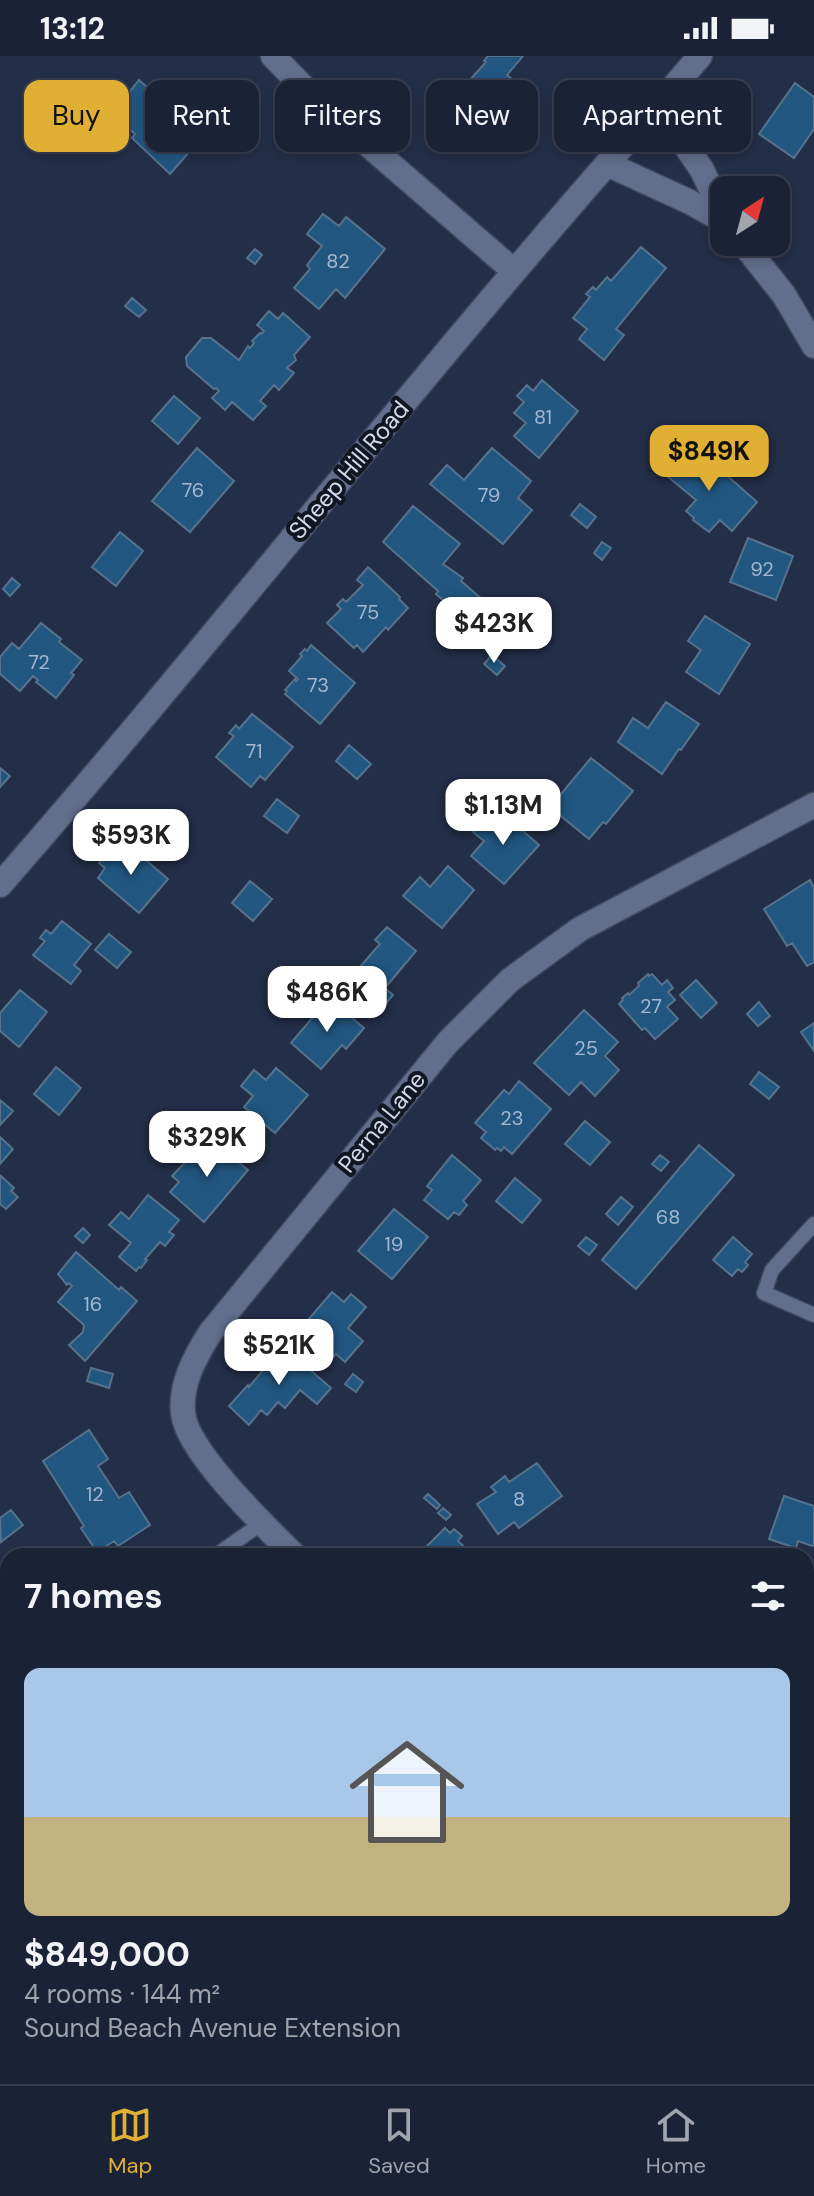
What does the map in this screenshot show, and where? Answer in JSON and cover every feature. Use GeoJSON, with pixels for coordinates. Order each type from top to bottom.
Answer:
{"type":"FeatureCollection","features":[{"type":"Feature","properties":{"kind":"street"},"geometry":{"type":"LineString","coordinates":[[273,56],[314,98],[514,271]]}},
{"type":"Feature","properties":{"kind":"street","name":"Sheep Hill Road"},"geometry":{"type":"LineString","coordinates":[[679,80],[700,56]]}},
{"type":"Feature","properties":{"kind":"street","name":"Sheep Hill Road"},"geometry":{"type":"LineString","coordinates":[[0,885],[514,271],[617,152]]}},
{"type":"Feature","properties":{"kind":"street"},"geometry":{"type":"LineString","coordinates":[[690,152],[710,187]]}},
{"type":"Feature","properties":{"kind":"street"},"geometry":{"type":"LineString","coordinates":[[607,164],[710,211]]}},
{"type":"Feature","properties":{"kind":"street"},"geometry":{"type":"LineString","coordinates":[[753,256],[784,295],[814,346]]}},
{"type":"Feature","properties":{"kind":"street","name":"Perna Lane"},"geometry":{"type":"LineString","coordinates":[[287,1548],[208,1462],[192,1439],[183,1415],[183,1392],[195,1357],[226,1312],[448,1042],[510,980],[580,929],[814,805]]}},
{"type":"Feature","properties":{"kind":"lane"},"geometry":{"type":"LineString","coordinates":[[814,1224],[772,1270],[764,1293],[814,1315]]}},
{"type":"Feature","properties":{"kind":"lane"},"geometry":{"type":"LineString","coordinates":[[226,1548],[262,1523]]}},
{"type":"Feature","properties":{"kind":"building"},"geometry":{"type":"Polygon","coordinates":[[[488,56],[523,56],[507,75],[513,80],[470,80],[488,56]]]}},
{"type":"Feature","properties":{"kind":"building"},"geometry":{"type":"Polygon","coordinates":[[[139,80],[145,85],[145,150],[132,138],[135,134],[129,129],[129,93],[139,80]]]}},
{"type":"Feature","properties":{"kind":"building"},"geometry":{"type":"Polygon","coordinates":[[[795,83],[814,97],[814,129],[794,158],[759,134],[795,83]]]}},
{"type":"Feature","properties":{"kind":"building"},"geometry":{"type":"Polygon","coordinates":[[[147,152],[189,152],[170,174],[147,152]]]}},
{"type":"Feature","properties":{"kind":"building"},"geometry":{"type":"Polygon","coordinates":[[[323,214],[339,226],[346,217],[385,249],[345,298],[336,289],[319,309],[294,288],[310,269],[307,265],[322,246],[307,234],[323,214]]]}},
{"type":"Feature","properties":{"kind":"building"},"geometry":{"type":"Polygon","coordinates":[[[641,247],[666,268],[616,329],[624,335],[604,360],[579,339],[587,329],[573,318],[590,297],[586,294],[593,287],[596,290],[607,277],[611,281],[641,247]]]}},
{"type":"Feature","properties":{"kind":"building"},"geometry":{"type":"Polygon","coordinates":[[[255,249],[262,255],[255,264],[247,258],[255,249]]]}},
{"type":"Feature","properties":{"kind":"building"},"geometry":{"type":"Polygon","coordinates":[[[132,298],[146,310],[139,317],[125,306],[132,298]]]}},
{"type":"Feature","properties":{"kind":"building"},"geometry":{"type":"Polygon","coordinates":[[[269,311],[278,319],[283,313],[310,337],[294,355],[296,360],[287,368],[294,373],[279,390],[274,385],[260,401],[266,406],[253,420],[232,402],[225,410],[212,398],[219,391],[187,366],[186,357],[202,338],[211,338],[239,360],[248,346],[250,348],[254,343],[252,341],[264,331],[257,325],[269,311]]]}},
{"type":"Feature","properties":{"kind":"building"},"geometry":{"type":"Polygon","coordinates":[[[542,380],[578,411],[539,458],[514,436],[526,423],[514,413],[524,402],[517,396],[527,385],[533,391],[542,380]]]}},
{"type":"Feature","properties":{"kind":"building"},"geometry":{"type":"Polygon","coordinates":[[[174,396],[200,418],[178,444],[152,421],[174,396]]]}},
{"type":"Feature","properties":{"kind":"building"},"geometry":{"type":"Polygon","coordinates":[[[682,447],[704,466],[701,470],[713,481],[722,471],[757,502],[732,531],[720,520],[709,532],[693,520],[686,511],[696,500],[661,471],[682,447]]]}},
{"type":"Feature","properties":{"kind":"building"},"geometry":{"type":"Polygon","coordinates":[[[197,448],[234,481],[190,532],[152,501],[197,448]]]}},
{"type":"Feature","properties":{"kind":"building"},"geometry":{"type":"Polygon","coordinates":[[[492,448],[531,481],[518,498],[532,510],[503,544],[430,484],[447,465],[464,480],[492,448]]]}},
{"type":"Feature","properties":{"kind":"building"},"geometry":{"type":"Polygon","coordinates":[[[580,504],[596,517],[587,528],[571,515],[580,504]]]}},
{"type":"Feature","properties":{"kind":"building"},"geometry":{"type":"Polygon","coordinates":[[[413,506],[460,544],[443,564],[463,578],[461,581],[482,599],[462,623],[441,605],[444,601],[436,594],[438,591],[383,542],[413,506]]]}},
{"type":"Feature","properties":{"kind":"building"},"geometry":{"type":"Polygon","coordinates":[[[120,532],[143,551],[116,586],[92,567],[120,532]]]}},
{"type":"Feature","properties":{"kind":"building"},"geometry":{"type":"Polygon","coordinates":[[[748,538],[793,556],[776,600],[730,582],[748,538]]]}},
{"type":"Feature","properties":{"kind":"building"},"geometry":{"type":"Polygon","coordinates":[[[602,542],[611,548],[602,560],[594,553],[602,542]]]}},
{"type":"Feature","properties":{"kind":"building"},"geometry":{"type":"Polygon","coordinates":[[[368,567],[408,608],[363,652],[357,645],[354,648],[327,623],[341,609],[337,605],[343,599],[346,602],[363,585],[357,580],[368,567]]]}},
{"type":"Feature","properties":{"kind":"building"},"geometry":{"type":"Polygon","coordinates":[[[12,578],[20,585],[10,596],[3,589],[12,578]]]}},
{"type":"Feature","properties":{"kind":"building"},"geometry":{"type":"Polygon","coordinates":[[[705,616],[750,644],[719,694],[686,672],[701,650],[688,641],[705,616]]]}},
{"type":"Feature","properties":{"kind":"building"},"geometry":{"type":"Polygon","coordinates":[[[41,623],[82,660],[56,698],[33,676],[20,691],[0,674],[0,657],[12,643],[19,649],[41,623]]]}},
{"type":"Feature","properties":{"kind":"building"},"geometry":{"type":"Polygon","coordinates":[[[311,645],[355,683],[320,724],[285,694],[285,690],[298,679],[289,671],[302,656],[300,654],[311,645]]]}},
{"type":"Feature","properties":{"kind":"building"},"geometry":{"type":"Polygon","coordinates":[[[492,655],[505,666],[497,675],[484,664],[492,655]]]}},
{"type":"Feature","properties":{"kind":"building"},"geometry":{"type":"Polygon","coordinates":[[[666,702],[699,724],[662,774],[618,742],[633,718],[648,728],[666,702]]]}},
{"type":"Feature","properties":{"kind":"building"},"geometry":{"type":"Polygon","coordinates":[[[252,714],[293,747],[265,780],[260,776],[251,787],[216,757],[234,736],[229,733],[236,725],[239,729],[252,714]]]}},
{"type":"Feature","properties":{"kind":"building"},"geometry":{"type":"Polygon","coordinates":[[[349,745],[371,764],[357,779],[336,761],[349,745]]]}},
{"type":"Feature","properties":{"kind":"building"},"geometry":{"type":"Polygon","coordinates":[[[591,758],[633,791],[589,839],[550,807],[591,758]]]}},
{"type":"Feature","properties":{"kind":"building"},"geometry":{"type":"Polygon","coordinates":[[[0,768],[10,776],[0,787],[0,768]]]}},
{"type":"Feature","properties":{"kind":"building"},"geometry":{"type":"Polygon","coordinates":[[[277,799],[299,816],[287,833],[264,816],[277,799]]]}},
{"type":"Feature","properties":{"kind":"building"},"geometry":{"type":"Polygon","coordinates":[[[488,815],[498,824],[505,815],[539,845],[504,884],[471,856],[484,841],[473,832],[488,815]]]}},
{"type":"Feature","properties":{"kind":"building"},"geometry":{"type":"Polygon","coordinates":[[[126,843],[168,879],[139,913],[98,878],[105,868],[99,863],[111,848],[117,853],[126,843]]]}},
{"type":"Feature","properties":{"kind":"building"},"geometry":{"type":"Polygon","coordinates":[[[448,866],[474,890],[442,928],[403,896],[420,877],[430,887],[448,866]]]}},
{"type":"Feature","properties":{"kind":"building"},"geometry":{"type":"Polygon","coordinates":[[[810,880],[814,888],[814,962],[807,966],[792,943],[787,946],[764,909],[810,880]]]}},
{"type":"Feature","properties":{"kind":"building"},"geometry":{"type":"Polygon","coordinates":[[[250,881],[272,899],[253,921],[232,903],[250,881]]]}},
{"type":"Feature","properties":{"kind":"building"},"geometry":{"type":"Polygon","coordinates":[[[62,921],[91,944],[74,965],[81,971],[71,984],[33,955],[45,941],[40,938],[46,930],[51,934],[62,921]]]}},
{"type":"Feature","properties":{"kind":"building"},"geometry":{"type":"Polygon","coordinates":[[[387,927],[416,951],[385,988],[393,995],[381,1009],[359,991],[364,987],[360,983],[367,975],[359,968],[380,944],[375,940],[387,927]]]}},
{"type":"Feature","properties":{"kind":"building"},"geometry":{"type":"Polygon","coordinates":[[[109,934],[131,952],[117,968],[95,950],[109,934]]]}},
{"type":"Feature","properties":{"kind":"building"},"geometry":{"type":"Polygon","coordinates":[[[648,974],[652,974],[662,985],[667,980],[673,988],[668,992],[675,1000],[667,1007],[678,1019],[655,1039],[645,1028],[642,1030],[619,1004],[648,974]]]}},
{"type":"Feature","properties":{"kind":"building"},"geometry":{"type":"Polygon","coordinates":[[[696,980],[717,1003],[701,1018],[680,995],[696,980]]]}},
{"type":"Feature","properties":{"kind":"building"},"geometry":{"type":"Polygon","coordinates":[[[20,990],[47,1012],[19,1047],[0,1031],[0,1013],[20,990]]]}},
{"type":"Feature","properties":{"kind":"building"},"geometry":{"type":"Polygon","coordinates":[[[329,998],[364,1028],[346,1049],[342,1045],[321,1069],[291,1043],[329,998]]]}},
{"type":"Feature","properties":{"kind":"building"},"geometry":{"type":"Polygon","coordinates":[[[759,1002],[770,1016],[758,1026],[747,1014],[759,1002]]]}},
{"type":"Feature","properties":{"kind":"building"},"geometry":{"type":"Polygon","coordinates":[[[365,1004],[374,1011],[369,1017],[360,1010],[365,1004]]]}},
{"type":"Feature","properties":{"kind":"building"},"geometry":{"type":"Polygon","coordinates":[[[584,1010],[618,1042],[605,1056],[619,1070],[595,1096],[581,1082],[569,1095],[534,1063],[584,1010]]]}},
{"type":"Feature","properties":{"kind":"building"},"geometry":{"type":"Polygon","coordinates":[[[814,1023],[814,1051],[801,1032],[814,1023]]]}},
{"type":"Feature","properties":{"kind":"building"},"geometry":{"type":"Polygon","coordinates":[[[56,1067],[81,1088],[59,1115],[34,1094],[56,1067]]]}},
{"type":"Feature","properties":{"kind":"building"},"geometry":{"type":"Polygon","coordinates":[[[276,1068],[308,1095],[275,1133],[244,1107],[253,1096],[241,1086],[254,1070],[266,1080],[276,1068]]]}},
{"type":"Feature","properties":{"kind":"building"},"geometry":{"type":"Polygon","coordinates":[[[759,1072],[779,1087],[769,1099],[750,1084],[759,1072]]]}},
{"type":"Feature","properties":{"kind":"building"},"geometry":{"type":"Polygon","coordinates":[[[519,1081],[551,1109],[512,1154],[504,1147],[501,1151],[495,1150],[481,1138],[486,1132],[475,1123],[504,1090],[509,1094],[519,1081]]]}},
{"type":"Feature","properties":{"kind":"building"},"geometry":{"type":"Polygon","coordinates":[[[0,1100],[13,1111],[0,1125],[0,1100]]]}},
{"type":"Feature","properties":{"kind":"building"},"geometry":{"type":"Polygon","coordinates":[[[585,1121],[610,1142],[590,1165],[565,1144],[585,1121]]]}},
{"type":"Feature","properties":{"kind":"building"},"geometry":{"type":"Polygon","coordinates":[[[0,1137],[13,1149],[0,1164],[0,1137]]]}},
{"type":"Feature","properties":{"kind":"building"},"geometry":{"type":"Polygon","coordinates":[[[209,1137],[248,1170],[204,1222],[170,1192],[179,1182],[172,1176],[209,1137]]]}},
{"type":"Feature","properties":{"kind":"building"},"geometry":{"type":"Polygon","coordinates":[[[699,1145],[734,1175],[636,1289],[602,1260],[699,1145]]]}},
{"type":"Feature","properties":{"kind":"building"},"geometry":{"type":"Polygon","coordinates":[[[452,1155],[481,1180],[463,1201],[467,1205],[459,1215],[454,1212],[448,1219],[424,1200],[432,1190],[427,1186],[452,1155]]]}},
{"type":"Feature","properties":{"kind":"building"},"geometry":{"type":"Polygon","coordinates":[[[660,1155],[669,1162],[661,1171],[652,1164],[660,1155]]]}},
{"type":"Feature","properties":{"kind":"building"},"geometry":{"type":"Polygon","coordinates":[[[0,1175],[14,1188],[11,1191],[18,1197],[6,1209],[0,1204],[0,1175]]]}},
{"type":"Feature","properties":{"kind":"building"},"geometry":{"type":"Polygon","coordinates":[[[515,1178],[541,1200],[522,1223],[496,1201],[515,1178]]]}},
{"type":"Feature","properties":{"kind":"building"},"geometry":{"type":"Polygon","coordinates":[[[148,1195],[179,1220],[169,1232],[174,1235],[165,1246],[160,1242],[136,1271],[119,1257],[131,1243],[109,1225],[121,1212],[129,1219],[148,1195]]]}},
{"type":"Feature","properties":{"kind":"building"},"geometry":{"type":"Polygon","coordinates":[[[621,1197],[633,1207],[618,1225],[606,1214],[621,1197]]]}},
{"type":"Feature","properties":{"kind":"building"},"geometry":{"type":"Polygon","coordinates":[[[394,1209],[428,1237],[392,1279],[358,1251],[394,1209]]]}},
{"type":"Feature","properties":{"kind":"building"},"geometry":{"type":"Polygon","coordinates":[[[83,1228],[90,1235],[83,1243],[75,1236],[83,1228]]]}},
{"type":"Feature","properties":{"kind":"building"},"geometry":{"type":"Polygon","coordinates":[[[586,1237],[597,1245],[589,1255],[578,1246],[586,1237]]]}},
{"type":"Feature","properties":{"kind":"building"},"geometry":{"type":"Polygon","coordinates":[[[733,1237],[752,1254],[742,1272],[738,1269],[732,1276],[713,1260],[733,1237]]]}},
{"type":"Feature","properties":{"kind":"building"},"geometry":{"type":"Polygon","coordinates":[[[76,1252],[119,1290],[121,1287],[137,1301],[85,1361],[69,1345],[83,1332],[84,1325],[58,1302],[72,1286],[67,1285],[58,1274],[76,1252]]]}},
{"type":"Feature","properties":{"kind":"building"},"geometry":{"type":"Polygon","coordinates":[[[332,1292],[344,1302],[351,1294],[366,1307],[348,1328],[363,1341],[345,1362],[336,1354],[328,1363],[305,1343],[312,1334],[303,1326],[332,1292]]]}},
{"type":"Feature","properties":{"kind":"building"},"geometry":{"type":"Polygon","coordinates":[[[283,1346],[331,1388],[317,1404],[300,1390],[285,1408],[278,1402],[267,1415],[261,1410],[249,1425],[229,1406],[283,1346]]]}},
{"type":"Feature","properties":{"kind":"building"},"geometry":{"type":"Polygon","coordinates":[[[91,1368],[113,1374],[109,1388],[87,1381],[91,1368]]]}},
{"type":"Feature","properties":{"kind":"building"},"geometry":{"type":"Polygon","coordinates":[[[353,1374],[363,1382],[356,1392],[345,1384],[353,1374]]]}},
{"type":"Feature","properties":{"kind":"building"},"geometry":{"type":"Polygon","coordinates":[[[89,1430],[108,1459],[98,1466],[119,1498],[129,1492],[150,1525],[118,1546],[114,1541],[103,1548],[94,1548],[43,1461],[89,1430]]]}},
{"type":"Feature","properties":{"kind":"building"},"geometry":{"type":"Polygon","coordinates":[[[537,1463],[562,1496],[519,1528],[514,1522],[498,1534],[477,1504],[496,1492],[491,1487],[505,1476],[509,1482],[537,1463]]]}},
{"type":"Feature","properties":{"kind":"building"},"geometry":{"type":"Polygon","coordinates":[[[428,1494],[440,1505],[437,1509],[424,1498],[428,1494]]]}},
{"type":"Feature","properties":{"kind":"building"},"geometry":{"type":"Polygon","coordinates":[[[784,1496],[814,1506],[814,1545],[798,1541],[796,1548],[769,1539],[784,1496]]]}},
{"type":"Feature","properties":{"kind":"building"},"geometry":{"type":"Polygon","coordinates":[[[443,1508],[451,1515],[446,1520],[438,1513],[443,1508]]]}},
{"type":"Feature","properties":{"kind":"building"},"geometry":{"type":"Polygon","coordinates":[[[11,1510],[23,1525],[1,1542],[0,1518],[11,1510]]]}},
{"type":"Feature","properties":{"kind":"building"},"geometry":{"type":"Polygon","coordinates":[[[445,1528],[450,1533],[454,1529],[462,1536],[458,1541],[465,1548],[425,1548],[445,1528]]]}}]}
